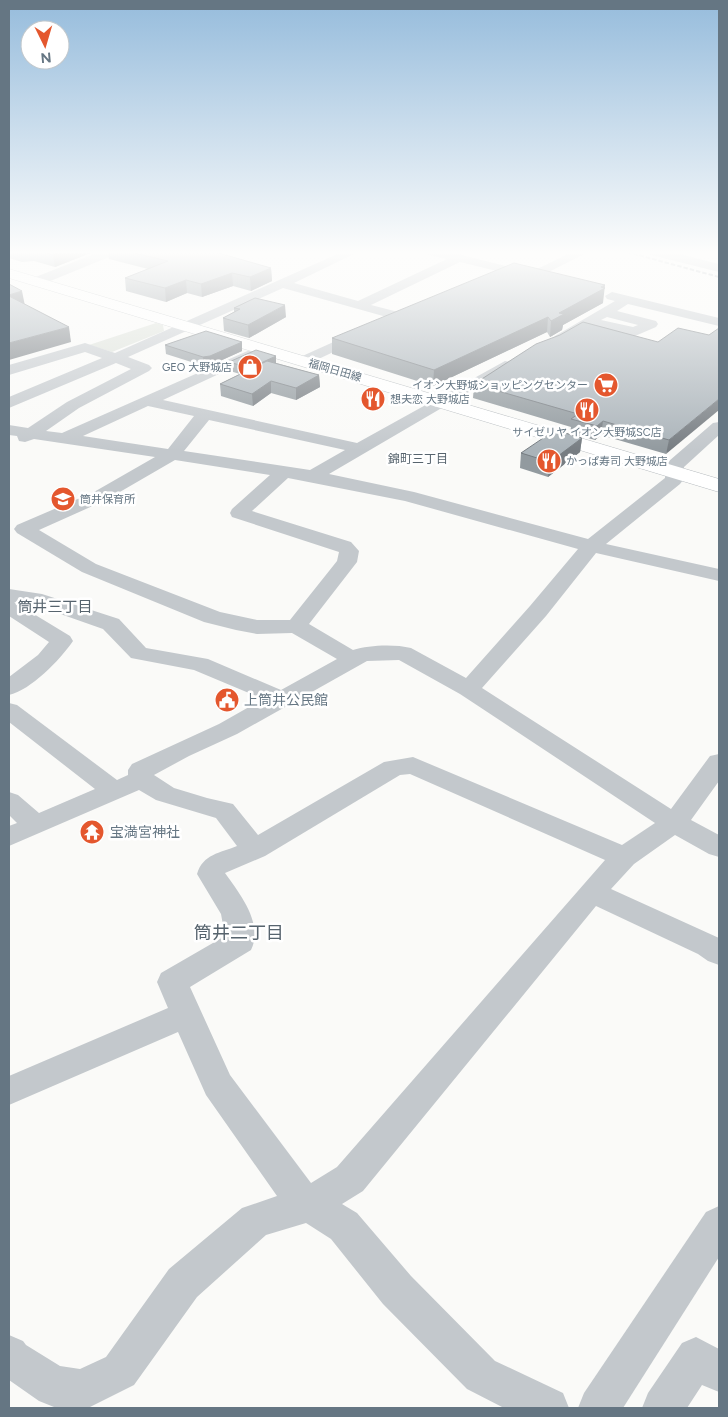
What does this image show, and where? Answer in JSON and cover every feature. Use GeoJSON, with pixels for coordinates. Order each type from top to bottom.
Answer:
{"type":"FeatureCollection","features":[{"type":"Feature","properties":{"kind":"main road","name":"福岡日田線"},"geometry":{"type":"LineString","coordinates":[[159,318],[719,486]]}},
{"type":"Feature","properties":{"kind":"street"},"geometry":{"type":"LineString","coordinates":[[9,403],[116,359],[206,318]]}},
{"type":"Feature","properties":{"kind":"street"},"geometry":{"type":"LineString","coordinates":[[385,324],[400,318]]}},
{"type":"Feature","properties":{"kind":"street"},"geometry":{"type":"LineString","coordinates":[[545,345],[595,318]]}},
{"type":"Feature","properties":{"kind":"street"},"geometry":{"type":"LineString","coordinates":[[589,322],[635,332],[650,324],[631,318]]}},
{"type":"Feature","properties":{"kind":"street"},"geometry":{"type":"LineString","coordinates":[[704,318],[719,322]]}},
{"type":"Feature","properties":{"kind":"street"},"geometry":{"type":"LineString","coordinates":[[303,361],[369,331]]}},
{"type":"Feature","properties":{"kind":"street"},"geometry":{"type":"LineString","coordinates":[[9,370],[81,348],[88,348],[144,369],[73,405],[9,447]]}},
{"type":"Feature","properties":{"kind":"street"},"geometry":{"type":"LineString","coordinates":[[66,438],[263,348]]}},
{"type":"Feature","properties":{"kind":"street"},"geometry":{"type":"LineString","coordinates":[[313,476],[359,448],[444,402],[516,358]]}},
{"type":"Feature","properties":{"kind":"street"},"geometry":{"type":"LineString","coordinates":[[147,401],[359,448]]}},
{"type":"Feature","properties":{"kind":"street"},"geometry":{"type":"LineString","coordinates":[[206,414],[172,455],[100,496],[24,529],[89,568],[212,617],[236,624],[258,627],[296,626],[353,659]]}},
{"type":"Feature","properties":{"kind":"street"},"geometry":{"type":"LineString","coordinates":[[9,430],[283,473],[313,476],[408,496],[592,546],[719,575]]}},
{"type":"Feature","properties":{"kind":"street"},"geometry":{"type":"LineString","coordinates":[[468,689],[538,611],[592,546],[674,480],[676,474],[675,465],[716,434]]}},
{"type":"Feature","properties":{"kind":"street"},"geometry":{"type":"LineString","coordinates":[[283,473],[239,513],[344,546],[349,551],[347,562],[296,626]]}},
{"type":"Feature","properties":{"kind":"street"},"geometry":{"type":"LineString","coordinates":[[9,595],[35,598],[111,624],[139,653],[200,664],[282,699]]}},
{"type":"Feature","properties":{"kind":"street"},"geometry":{"type":"LineString","coordinates":[[9,607],[62,641],[46,660],[9,688]]}},
{"type":"Feature","properties":{"kind":"street"},"geometry":{"type":"LineString","coordinates":[[142,779],[142,770],[180,750],[228,729],[362,654],[403,653],[431,666],[674,823],[719,847]]}},
{"type":"Feature","properties":{"kind":"street"},"geometry":{"type":"LineString","coordinates":[[9,710],[113,790]]}},
{"type":"Feature","properties":{"kind":"street"},"geometry":{"type":"LineString","coordinates":[[9,1355],[12,1359],[54,1386],[82,1390],[120,1371],[183,1283],[255,1220],[310,1205],[350,1179],[592,892],[624,857],[674,823],[702,789],[719,762]]}},
{"type":"Feature","properties":{"kind":"street"},"geometry":{"type":"LineString","coordinates":[[548,1408],[482,1374],[397,1290],[344,1226],[310,1205],[296,1193],[218,1085],[172,982],[240,942],[242,932],[236,912],[210,874],[213,867],[255,848],[393,768],[413,765],[624,857]]}},
{"type":"Feature","properties":{"kind":"street"},"geometry":{"type":"LineString","coordinates":[[9,837],[113,790],[142,779]]}},
{"type":"Feature","properties":{"kind":"street"},"geometry":{"type":"LineString","coordinates":[[142,779],[165,794],[205,807],[224,810],[255,848]]}},
{"type":"Feature","properties":{"kind":"street"},"geometry":{"type":"LineString","coordinates":[[9,800],[36,825]]}},
{"type":"Feature","properties":{"kind":"street"},"geometry":{"type":"LineString","coordinates":[[592,892],[709,946],[719,953]]}},
{"type":"Feature","properties":{"kind":"street"},"geometry":{"type":"LineString","coordinates":[[9,1091],[186,1014]]}},
{"type":"Feature","properties":{"kind":"street"},"geometry":{"type":"LineString","coordinates":[[599,1408],[719,1224]]}},
{"type":"Feature","properties":{"kind":"street"},"geometry":{"type":"LineString","coordinates":[[663,1408],[696,1357],[719,1372]]}},
{"type":"Feature","properties":{"kind":"shaded area"},"geometry":{"type":"Polygon","coordinates":[[[156,323],[163,325],[164,331],[112,352],[89,345],[156,323]]]}},
{"type":"Feature","properties":{"kind":"building"},"geometry":{"type":"Polygon","coordinates":[[[9,318],[52,318],[69,327],[9,343],[9,318]]]}},
{"type":"Feature","properties":{"kind":"building"},"geometry":{"type":"Polygon","coordinates":[[[223,318],[261,318],[248,325],[223,318]]]}},
{"type":"Feature","properties":{"kind":"building"},"geometry":{"type":"Polygon","coordinates":[[[380,318],[546,318],[434,370],[332,338],[380,318]]]}},
{"type":"Feature","properties":{"kind":"building","name":"イオン大野城ショッピングセンター"},"geometry":{"type":"Polygon","coordinates":[[[583,322],[658,342],[678,328],[709,335],[719,328],[719,399],[669,440],[603,421],[597,426],[571,419],[578,414],[474,384],[536,344],[560,335],[583,322]]]}},
{"type":"Feature","properties":{"kind":"building"},"geometry":{"type":"Polygon","coordinates":[[[206,331],[242,342],[210,356],[203,357],[165,345],[206,331]]]}},
{"type":"Feature","properties":{"kind":"building"},"geometry":{"type":"Polygon","coordinates":[[[256,350],[276,356],[250,368],[229,362],[256,350]]]}},
{"type":"Feature","properties":{"kind":"building"},"geometry":{"type":"Polygon","coordinates":[[[267,361],[319,375],[296,388],[271,381],[252,394],[220,384],[267,361]]]}},
{"type":"Feature","properties":{"kind":"building"},"geometry":{"type":"Polygon","coordinates":[[[555,430],[582,438],[550,462],[521,453],[555,430]]]}},
{"type":"Feature","properties":{"kind":"place","name":"GEO 大野城店"},"geometry":{"type":"Point","coordinates":[250,367]}},
{"type":"Feature","properties":{"kind":"place","name":"イオン大野城ショッピングセンター"},"geometry":{"type":"Point","coordinates":[606,385]}},
{"type":"Feature","properties":{"kind":"place","name":"想夫恋 大野城店"},"geometry":{"type":"Point","coordinates":[373,399]}},
{"type":"Feature","properties":{"kind":"place","name":"サイゼリヤ イオン大野城SC店"},"geometry":{"type":"Point","coordinates":[587,410]}},
{"type":"Feature","properties":{"kind":"place","name":"かっぱ寿司 大野城店"},"geometry":{"type":"Point","coordinates":[549,461]}},
{"type":"Feature","properties":{"kind":"place","name":"筒井保育所"},"geometry":{"type":"Point","coordinates":[63,499]}},
{"type":"Feature","properties":{"kind":"place","name":"上筒井公民館"},"geometry":{"type":"Point","coordinates":[227,700]}},
{"type":"Feature","properties":{"kind":"place","name":"宝満宮神社"},"geometry":{"type":"Point","coordinates":[92,832]}},
{"type":"Feature","properties":{"kind":"district","name":"錦町三丁目"},"geometry":{"type":"Point","coordinates":[418,459]}},
{"type":"Feature","properties":{"kind":"district","name":"筒井三丁目"},"geometry":{"type":"Point","coordinates":[55,607]}},
{"type":"Feature","properties":{"kind":"district","name":"筒井二丁目"},"geometry":{"type":"Point","coordinates":[239,933]}}]}
